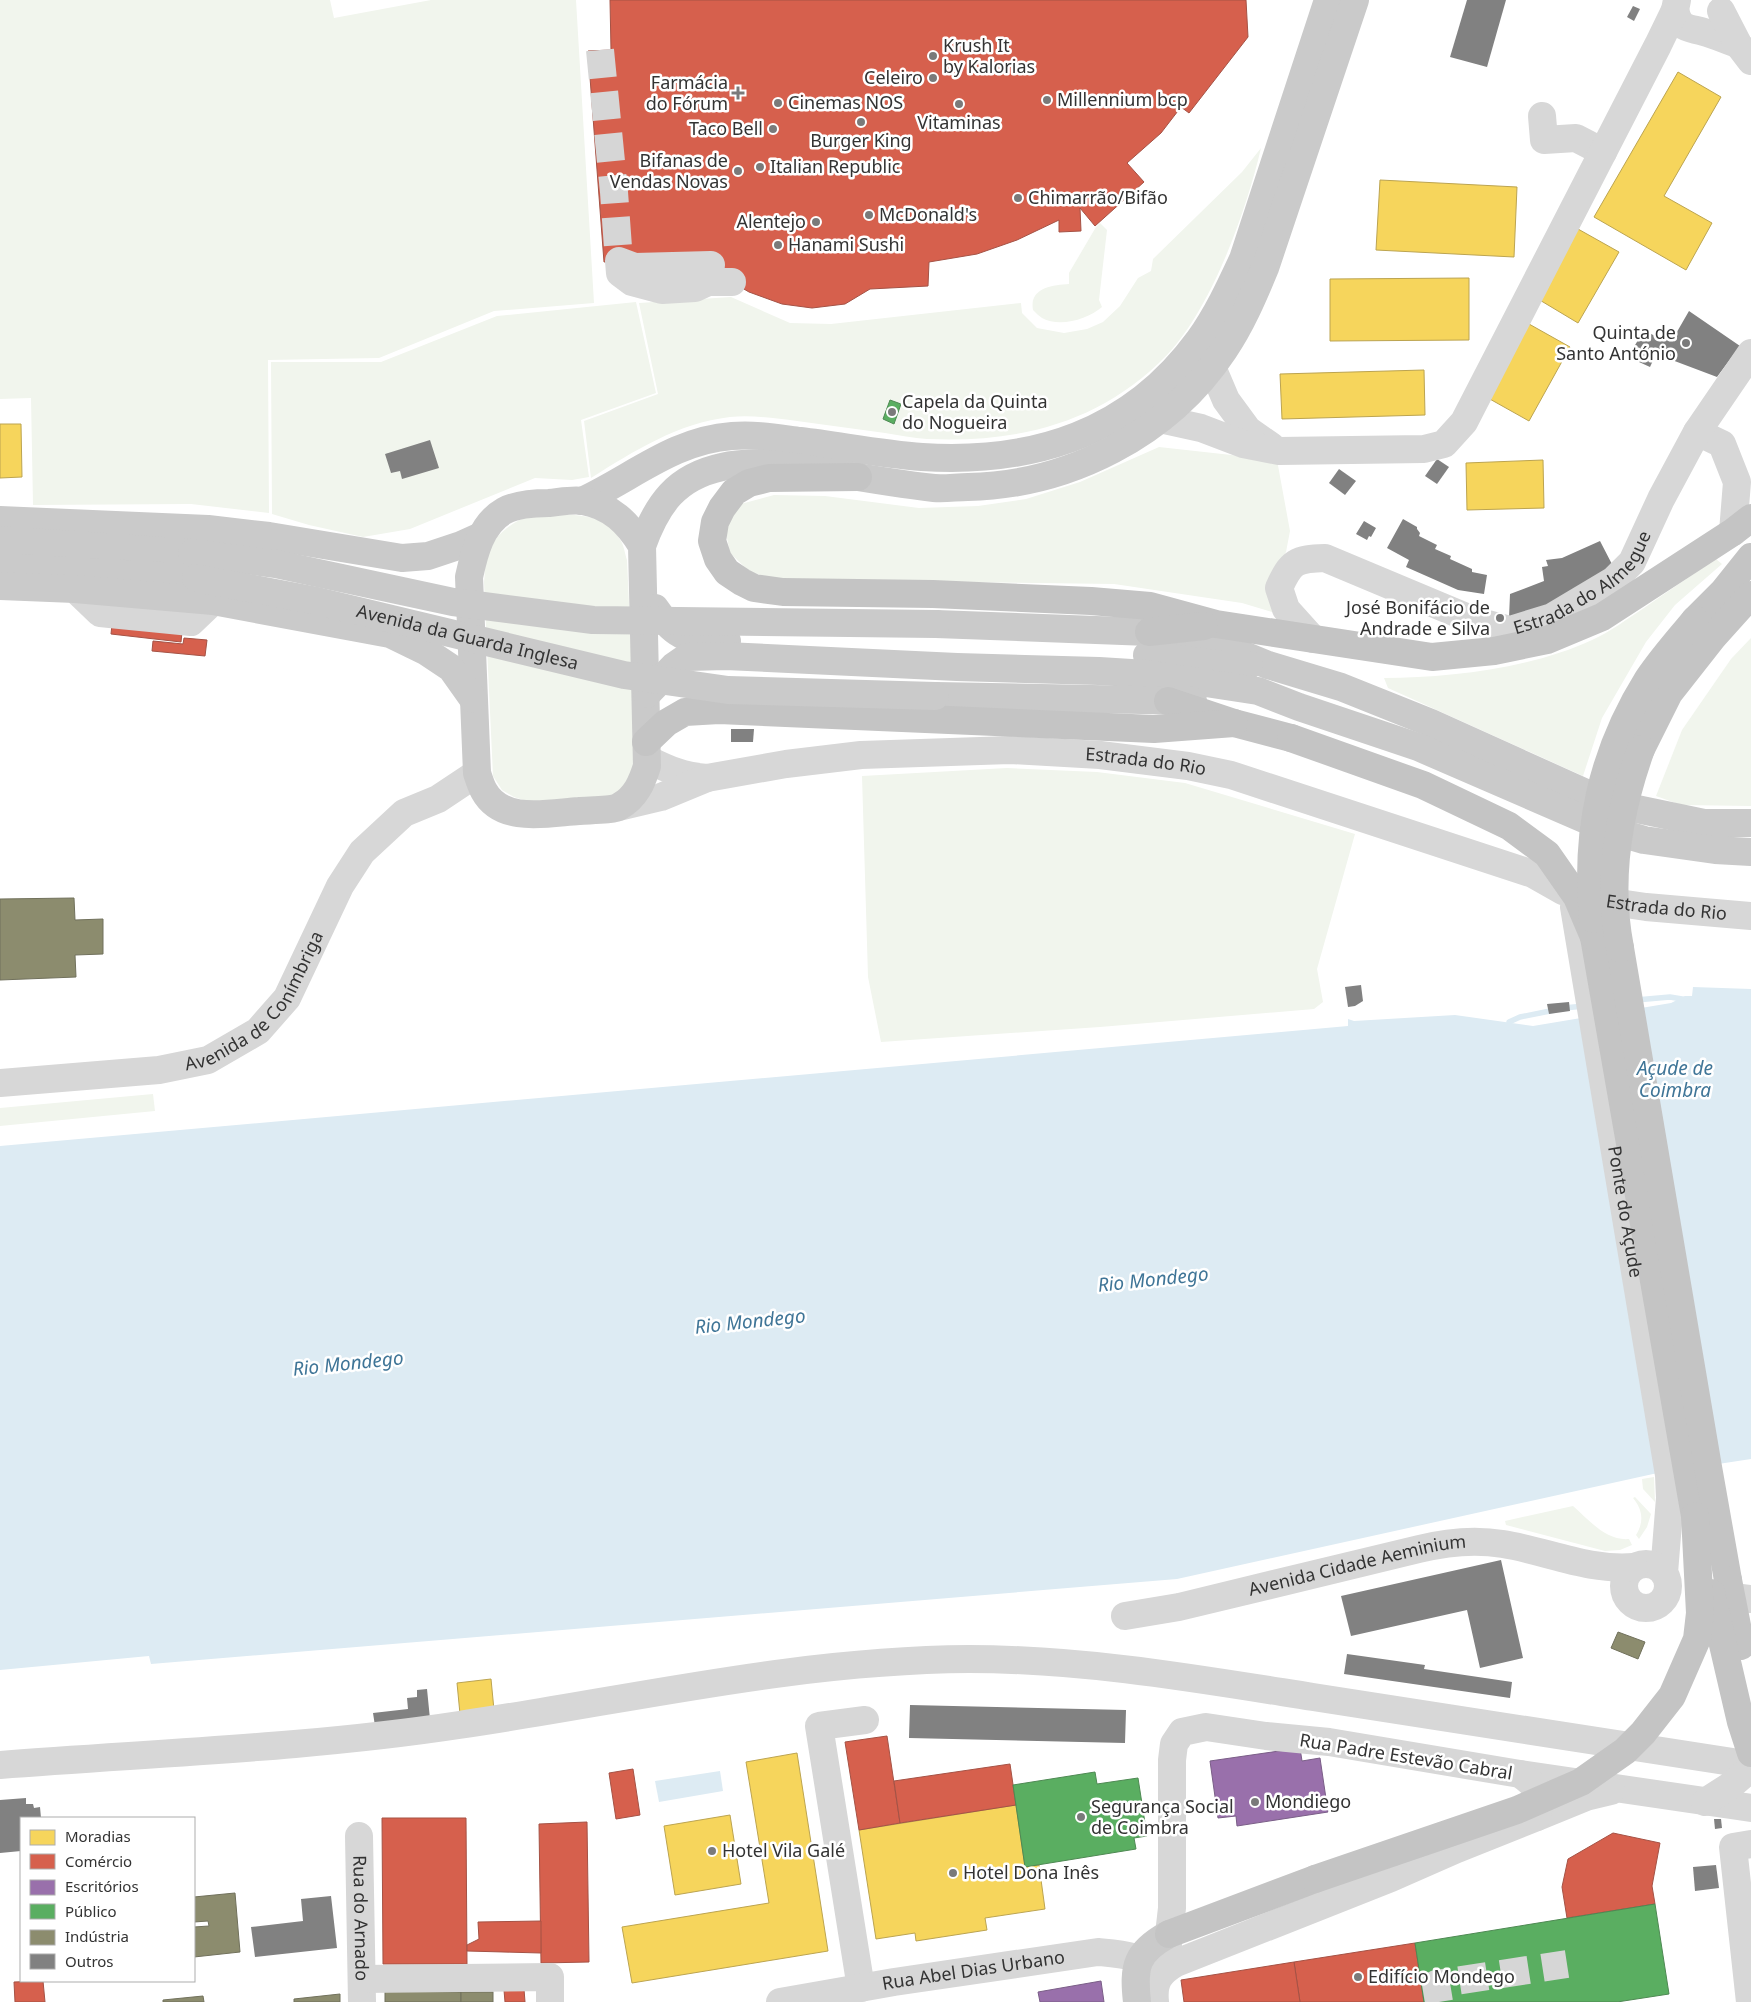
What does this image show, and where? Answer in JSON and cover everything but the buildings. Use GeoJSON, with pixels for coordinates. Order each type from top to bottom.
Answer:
{"type":"FeatureCollection","features":[{"type":"Feature","properties":{"kind":"highway"},"geometry":{"type":"LineString","coordinates":[[858,477],[770,478],[749,483],[734,492],[722,508],[715,522],[712,542],[718,559],[727,572],[742,582],[754,588],[783,592],[934,594],[1091,600],[1150,606],[1216,624],[1432,657],[1494,651],[1547,640],[1602,617],[1742,525]]}},
{"type":"Feature","properties":{"kind":"highway"},"geometry":{"type":"LineString","coordinates":[[1751,557],[1723,592],[1641,749],[1621,814],[1614,880],[1616,928],[1728,1580],[1751,1702]]}},
{"type":"Feature","properties":{"kind":"highway"},"geometry":{"type":"LineString","coordinates":[[1587,943],[1592,838],[1596,807],[1604,774],[1617,739],[1649,679],[1669,650],[1747,602]]}},
{"type":"Feature","properties":{"kind":"highway"},"geometry":{"type":"LineString","coordinates":[[1149,632],[1216,624]]}},
{"type":"Feature","properties":{"kind":"highway"},"geometry":{"type":"LineString","coordinates":[[1168,701],[1234,723],[1291,738],[1424,785],[1509,826],[1547,854],[1577,897],[1695,1516],[1740,1722],[1751,1753]]}},
{"type":"Feature","properties":{"kind":"highway"},"geometry":{"type":"LineString","coordinates":[[647,751],[666,723],[686,712],[711,710],[1154,729],[1234,723]]}},
{"type":"Feature","properties":{"kind":"highway"},"geometry":{"type":"LineString","coordinates":[[1169,1934],[1316,1879],[1517,1810],[1581,1782],[1625,1751],[1643,1733],[1672,1696],[1697,1640],[1700,1613],[1695,1516]]}},
{"type":"Feature","properties":{"kind":"highway"},"geometry":{"type":"LineString","coordinates":[[1728,1580],[1751,1638]]}},
{"type":"Feature","properties":{"kind":"main road"},"geometry":{"type":"LineString","coordinates":[[582,501],[671,451],[706,440],[731,436],[761,435],[922,457],[1004,456],[1069,440],[1090,431],[1127,409],[1148,394],[1178,365],[1199,339],[1226,296],[1243,259],[1328,0]]}},
{"type":"Feature","properties":{"kind":"main road"},"geometry":{"type":"LineString","coordinates":[[642,546],[633,530],[621,518],[604,507],[582,501],[527,504],[504,511],[481,536],[473,556],[469,577],[473,699],[477,773],[484,791],[492,802],[507,810],[527,815],[618,808],[631,798],[641,785],[647,766],[642,546],[652,520],[663,501],[675,488],[694,476],[721,467],[744,464],[780,465],[936,488],[1008,485],[1048,476],[1090,462],[1127,442],[1160,420],[1212,367],[1224,350],[1251,302],[1265,268],[1355,0]]}},
{"type":"Feature","properties":{"kind":"main road"},"geometry":{"type":"LineString","coordinates":[[0,520],[208,529],[268,536],[402,558],[428,556],[481,536]]}},
{"type":"Feature","properties":{"kind":"main road","name":"Avenida da Guarda Inglesa"},"geometry":{"type":"LineString","coordinates":[[0,540],[194,565],[317,601],[633,676],[728,690],[1221,701],[1299,707]]}},
{"type":"Feature","properties":{"kind":"main road","name":"Avenida da Guarda Inglesa"},"geometry":{"type":"LineString","coordinates":[[0,567],[276,564],[453,602],[593,620],[936,624],[1149,632],[1224,647],[1268,665]]}},
{"type":"Feature","properties":{"kind":"main road"},"geometry":{"type":"LineString","coordinates":[[0,586],[76,588],[212,601],[390,634],[427,652],[451,668],[473,699]]}},
{"type":"Feature","properties":{"kind":"main road"},"geometry":{"type":"LineString","coordinates":[[644,591],[669,628],[682,636],[697,640],[1141,654],[1222,665],[1268,665],[1342,687],[1404,712],[1608,803],[1704,823],[1751,823]]}},
{"type":"Feature","properties":{"kind":"main road"},"geometry":{"type":"LineString","coordinates":[[646,695],[674,666],[687,657],[726,656],[957,668],[1147,674],[1258,691],[1299,707],[1418,747],[1607,829],[1644,840],[1715,850],[1751,852]]}},
{"type":"Feature","properties":{"kind":"main road"},"geometry":{"type":"LineString","coordinates":[[1137,2002],[1135,1980],[1157,1975],[1144,1951],[1169,1934]]}},
{"type":"Feature","properties":{"kind":"street"},"geometry":{"type":"LineString","coordinates":[[1685,18],[1714,25],[1720,6]]}},
{"type":"Feature","properties":{"kind":"street"},"geometry":{"type":"LineString","coordinates":[[1720,6],[1744,53]]}},
{"type":"Feature","properties":{"kind":"street"},"geometry":{"type":"LineString","coordinates":[[1160,420],[1201,428],[1244,444],[1278,451],[1424,449],[1444,444],[1464,422],[1658,45],[1685,18]]}},
{"type":"Feature","properties":{"kind":"street"},"geometry":{"type":"LineString","coordinates":[[1685,18],[1744,53]]}},
{"type":"Feature","properties":{"kind":"street"},"geometry":{"type":"LineString","coordinates":[[1542,116],[1544,140],[1576,138],[1603,152]]}},
{"type":"Feature","properties":{"kind":"street"},"geometry":{"type":"LineString","coordinates":[[619,261],[635,267],[717,276],[695,288],[662,290],[645,286],[632,282],[620,273],[619,261]]}},
{"type":"Feature","properties":{"kind":"street","name":"Estrada do Almegue"},"geometry":{"type":"LineString","coordinates":[[1313,639],[1286,608],[1279,588],[1287,571],[1301,559],[1325,558],[1473,620],[1510,630],[1552,617],[1614,580],[1632,562],[1661,499],[1697,432],[1751,353]]}},
{"type":"Feature","properties":{"kind":"street"},"geometry":{"type":"LineString","coordinates":[[1212,367],[1226,400],[1248,430],[1278,451]]}},
{"type":"Feature","properties":{"kind":"street"},"geometry":{"type":"LineString","coordinates":[[1697,432],[1722,444],[1737,482],[1742,525]]}},
{"type":"Feature","properties":{"kind":"street","name":"Estrada do Rio"},"geometry":{"type":"LineString","coordinates":[[618,808],[661,797],[707,778],[786,764],[861,755],[1010,750],[1100,755],[1188,766],[1231,775],[1533,874],[1573,899],[1751,916]]}},
{"type":"Feature","properties":{"kind":"street","name":"Estrada do Rio"},"geometry":{"type":"LineString","coordinates":[[647,751],[672,772],[686,777],[707,778]]}},
{"type":"Feature","properties":{"kind":"street","name":"Avenida de Conímbriga"},"geometry":{"type":"LineString","coordinates":[[0,1082],[159,1070],[208,1060],[258,1031],[287,998],[340,886],[362,852],[404,813],[438,799],[477,773]]}},
{"type":"Feature","properties":{"kind":"street","name":"Avenida de Conímbriga"},"geometry":{"type":"LineString","coordinates":[[438,799],[492,802]]}},
{"type":"Feature","properties":{"kind":"street","name":"Ponte do Açude"},"geometry":{"type":"LineString","coordinates":[[1573,899],[1587,943],[1670,1491],[1668,1512],[1654,1576]]}},
{"type":"Feature","properties":{"kind":"street","name":"Avenida Cidade Aeminium"},"geometry":{"type":"LineString","coordinates":[[1125,1616],[1180,1607],[1419,1548],[1452,1542],[1469,1541],[1502,1544],[1589,1566]]}},
{"type":"Feature","properties":{"kind":"street"},"geometry":{"type":"LineString","coordinates":[[1589,1566],[1624,1594],[1628,1601],[1642,1608],[1658,1605],[1654,1576]]}},
{"type":"Feature","properties":{"kind":"street"},"geometry":{"type":"LineString","coordinates":[[1589,1566],[1616,1568],[1654,1576],[1696,1593],[1750,1600]]}},
{"type":"Feature","properties":{"kind":"street"},"geometry":{"type":"LineString","coordinates":[[1624,1594],[1625,1578],[1654,1576]]}},
{"type":"Feature","properties":{"kind":"street"},"geometry":{"type":"LineString","coordinates":[[0,1765],[376,1736],[461,1725],[827,1666],[970,1659],[1023,1660],[1138,1670],[1751,1766]]}},
{"type":"Feature","properties":{"kind":"street"},"geometry":{"type":"LineString","coordinates":[[861,1988],[819,1726],[865,1720]]}},
{"type":"Feature","properties":{"kind":"street","name":"Rua Padre Estevão Cabral"},"geometry":{"type":"LineString","coordinates":[[1169,1934],[1172,1908],[1172,1760],[1174,1744],[1182,1732],[1206,1727],[1266,1736],[1328,1742],[1520,1774],[1533,1782],[1540,1802],[1537,1817]]}},
{"type":"Feature","properties":{"kind":"street"},"geometry":{"type":"LineString","coordinates":[[1705,1802],[1730,1786],[1751,1766]]}},
{"type":"Feature","properties":{"kind":"street"},"geometry":{"type":"LineString","coordinates":[[1520,1774],[1751,1808]]}},
{"type":"Feature","properties":{"kind":"street"},"geometry":{"type":"LineString","coordinates":[[1157,1975],[1586,1797],[1620,1790]]}},
{"type":"Feature","properties":{"kind":"street","name":"Rua do Arnado"},"geometry":{"type":"LineString","coordinates":[[359,1836],[362,1990]]}},
{"type":"Feature","properties":{"kind":"street"},"geometry":{"type":"LineString","coordinates":[[1750,2002],[1733,1846],[1751,1844]]}},
{"type":"Feature","properties":{"kind":"street","name":"Rua Abel Dias Urbano"},"geometry":{"type":"LineString","coordinates":[[780,2002],[1098,1952],[1119,1954],[1157,1975]]}},
{"type":"Feature","properties":{"kind":"street"},"geometry":{"type":"LineString","coordinates":[[362,1990],[550,1978],[550,2002]]}},
{"type":"Feature","properties":{"kind":"shaded area"},"geometry":{"type":"Polygon","coordinates":[[[0,0],[330,0],[334,18],[431,0],[576,0],[594,303],[494,311],[379,358],[268,360],[269,513],[191,504],[33,505],[31,398],[0,399],[0,0]]]}},
{"type":"Feature","properties":{"kind":"shaded area"},"geometry":{"type":"Polygon","coordinates":[[[1261,148],[1237,229],[1213,285],[1199,311],[1167,355],[1142,378],[1115,397],[1086,413],[1057,424],[1026,432],[994,437],[961,439],[922,439],[771,418],[730,417],[692,425],[675,432],[640,448],[591,478],[584,421],[658,394],[639,303],[731,297],[790,323],[831,324],[1021,303],[1022,313],[1037,328],[1064,333],[1087,329],[1103,322],[1120,306],[1138,278],[1151,271],[1153,259],[1242,172],[1261,148]]]}},
{"type":"Feature","properties":{"kind":"shaded area"},"geometry":{"type":"Polygon","coordinates":[[[1100,223],[1107,230],[1099,300],[1102,307],[1074,321],[1057,322],[1042,318],[1033,310],[1033,303],[1038,292],[1056,285],[1069,284],[1069,273],[1100,223]]]}},
{"type":"Feature","properties":{"kind":"shaded area"},"geometry":{"type":"Polygon","coordinates":[[[636,302],[656,393],[581,420],[589,477],[572,480],[535,478],[410,529],[363,537],[309,525],[272,514],[271,362],[381,362],[497,316],[636,302]]]}},
{"type":"Feature","properties":{"kind":"shaded area"},"geometry":{"type":"Polygon","coordinates":[[[1159,447],[1277,460],[1290,531],[1286,552],[1271,577],[1275,613],[1242,603],[1114,584],[780,580],[750,572],[730,553],[725,528],[737,505],[774,495],[825,496],[919,508],[978,506],[1026,499],[1080,482],[1159,447]]]}},
{"type":"Feature","properties":{"kind":"shaded area"},"geometry":{"type":"Polygon","coordinates":[[[531,515],[569,515],[593,518],[613,530],[624,548],[627,560],[636,757],[633,775],[622,791],[606,799],[529,802],[514,797],[502,790],[493,776],[484,582],[487,554],[499,535],[517,521],[531,515]]]}},
{"type":"Feature","properties":{"kind":"shaded area"},"geometry":{"type":"Polygon","coordinates":[[[1716,559],[1722,564],[1675,605],[1646,642],[1602,718],[1583,776],[1388,688],[1384,678],[1435,676],[1490,669],[1543,658],[1569,650],[1612,629],[1716,559]]]}},
{"type":"Feature","properties":{"kind":"shaded area"},"geometry":{"type":"Polygon","coordinates":[[[1751,638],[1751,806],[1681,805],[1656,796],[1682,730],[1731,659],[1751,638]]]}},
{"type":"Feature","properties":{"kind":"shaded area"},"geometry":{"type":"Polygon","coordinates":[[[1007,768],[1097,772],[1185,783],[1355,834],[1317,969],[1323,1002],[1314,1009],[1100,1027],[881,1042],[868,977],[862,776],[1007,768]]]}},
{"type":"Feature","properties":{"kind":"shaded area"},"geometry":{"type":"Polygon","coordinates":[[[153,1094],[155,1111],[0,1126],[0,1108],[153,1094]]]}},
{"type":"Feature","properties":{"kind":"shaded area"},"geometry":{"type":"Polygon","coordinates":[[[1654,1477],[1655,1502],[1643,1489],[1642,1479],[1654,1477]]]}},
{"type":"Feature","properties":{"kind":"shaded area"},"geometry":{"type":"Polygon","coordinates":[[[1635,1497],[1651,1514],[1647,1527],[1639,1539],[1636,1535],[1641,1516],[1639,1507],[1633,1498],[1635,1497]]]}},
{"type":"Feature","properties":{"kind":"shaded area"},"geometry":{"type":"Polygon","coordinates":[[[1573,1506],[1598,1529],[1613,1537],[1629,1539],[1632,1545],[1620,1550],[1605,1551],[1506,1525],[1505,1521],[1573,1506]]]}},
{"type":"Feature","properties":{"kind":"water"},"geometry":{"type":"Polygon","coordinates":[[[1693,987],[1751,989],[1751,1459],[1653,1474],[1177,1579],[151,1664],[149,1656],[0,1670],[0,1146],[1348,1026],[1348,1019],[1354,1021],[1455,1015],[1533,1026],[1671,1003],[1685,996],[1692,996],[1693,987]]]}},
{"type":"Feature","properties":{"kind":"water"},"geometry":{"type":"Polygon","coordinates":[[[720,1771],[723,1791],[659,1802],[655,1781],[720,1771]]]}},
{"type":"Feature","properties":{"kind":"waterway"},"geometry":{"type":"LineString","coordinates":[[1636,1000],[1670,997],[1688,1000]]}},
{"type":"Feature","properties":{"kind":"waterway"},"geometry":{"type":"LineString","coordinates":[[1564,1008],[1584,1006]]}},
{"type":"Feature","properties":{"kind":"waterway"},"geometry":{"type":"LineString","coordinates":[[1509,1028],[1509,1022],[1520,1017],[1555,1010]]}},
{"type":"Feature","properties":{"kind":"tunnel"},"geometry":{"type":"LineString","coordinates":[[600,50],[619,261]]}},
{"type":"Feature","properties":{"kind":"tunnel"},"geometry":{"type":"LineString","coordinates":[[1439,2002],[1436,1984],[1567,1964]]}},
{"type":"Feature","properties":{"kind":"place","name":"Krush It by Kalorias"},"geometry":{"type":"Point","coordinates":[933,56]}},
{"type":"Feature","properties":{"kind":"place","name":"Celeiro"},"geometry":{"type":"Point","coordinates":[933,78]}},
{"type":"Feature","properties":{"kind":"place","name":"Farmácia do Fórum"},"geometry":{"type":"Point","coordinates":[738,93]}},
{"type":"Feature","properties":{"kind":"place","name":"Millennium bcp"},"geometry":{"type":"Point","coordinates":[1047,100]}},
{"type":"Feature","properties":{"kind":"place","name":"Cinemas NOS"},"geometry":{"type":"Point","coordinates":[778,103]}},
{"type":"Feature","properties":{"kind":"place","name":"Vitaminas"},"geometry":{"type":"Point","coordinates":[959,104]}},
{"type":"Feature","properties":{"kind":"place","name":"Burger King"},"geometry":{"type":"Point","coordinates":[861,122]}},
{"type":"Feature","properties":{"kind":"place","name":"Taco Bell"},"geometry":{"type":"Point","coordinates":[773,129]}},
{"type":"Feature","properties":{"kind":"place","name":"Italian Republic"},"geometry":{"type":"Point","coordinates":[760,167]}},
{"type":"Feature","properties":{"kind":"place","name":"Bifanas de Vendas Novas"},"geometry":{"type":"Point","coordinates":[738,171]}},
{"type":"Feature","properties":{"kind":"place","name":"Chimarrão/Bifão"},"geometry":{"type":"Point","coordinates":[1018,198]}},
{"type":"Feature","properties":{"kind":"place","name":"McDonald's"},"geometry":{"type":"Point","coordinates":[869,215]}},
{"type":"Feature","properties":{"kind":"place","name":"Alentejo"},"geometry":{"type":"Point","coordinates":[816,222]}},
{"type":"Feature","properties":{"kind":"place","name":"Hanami Sushi"},"geometry":{"type":"Point","coordinates":[778,245]}},
{"type":"Feature","properties":{"kind":"place","name":"Quinta de Santo António"},"geometry":{"type":"Point","coordinates":[1686,343]}},
{"type":"Feature","properties":{"kind":"place","name":"Capela da Quinta do Nogueira"},"geometry":{"type":"Point","coordinates":[892,412]}},
{"type":"Feature","properties":{"kind":"place","name":"José Bonifácio de Andrade e Silva"},"geometry":{"type":"Point","coordinates":[1500,618]}},
{"type":"Feature","properties":{"kind":"place","name":"Mondiego"},"geometry":{"type":"Point","coordinates":[1255,1802]}},
{"type":"Feature","properties":{"kind":"place","name":"Segurança Social de Coimbra"},"geometry":{"type":"Point","coordinates":[1081,1817]}},
{"type":"Feature","properties":{"kind":"place","name":"Hotel Vila Galé"},"geometry":{"type":"Point","coordinates":[712,1851]}},
{"type":"Feature","properties":{"kind":"place","name":"Hotel Dona Inês"},"geometry":{"type":"Point","coordinates":[953,1873]}},
{"type":"Feature","properties":{"kind":"place","name":"Edifício Mondego"},"geometry":{"type":"Point","coordinates":[1358,1977]}},
{"type":"Feature","properties":{"kind":"water label","name":"Açude de Coimbra"},"geometry":{"type":"Point","coordinates":[1675,1079]}},
{"type":"Feature","properties":{"kind":"water label","name":"Rio Mondego"},"geometry":{"type":"Point","coordinates":[1153,1279]}},
{"type":"Feature","properties":{"kind":"water label","name":"Rio Mondego"},"geometry":{"type":"Point","coordinates":[750,1321]}},
{"type":"Feature","properties":{"kind":"water label","name":"Rio Mondego"},"geometry":{"type":"Point","coordinates":[348,1363]}}]}
